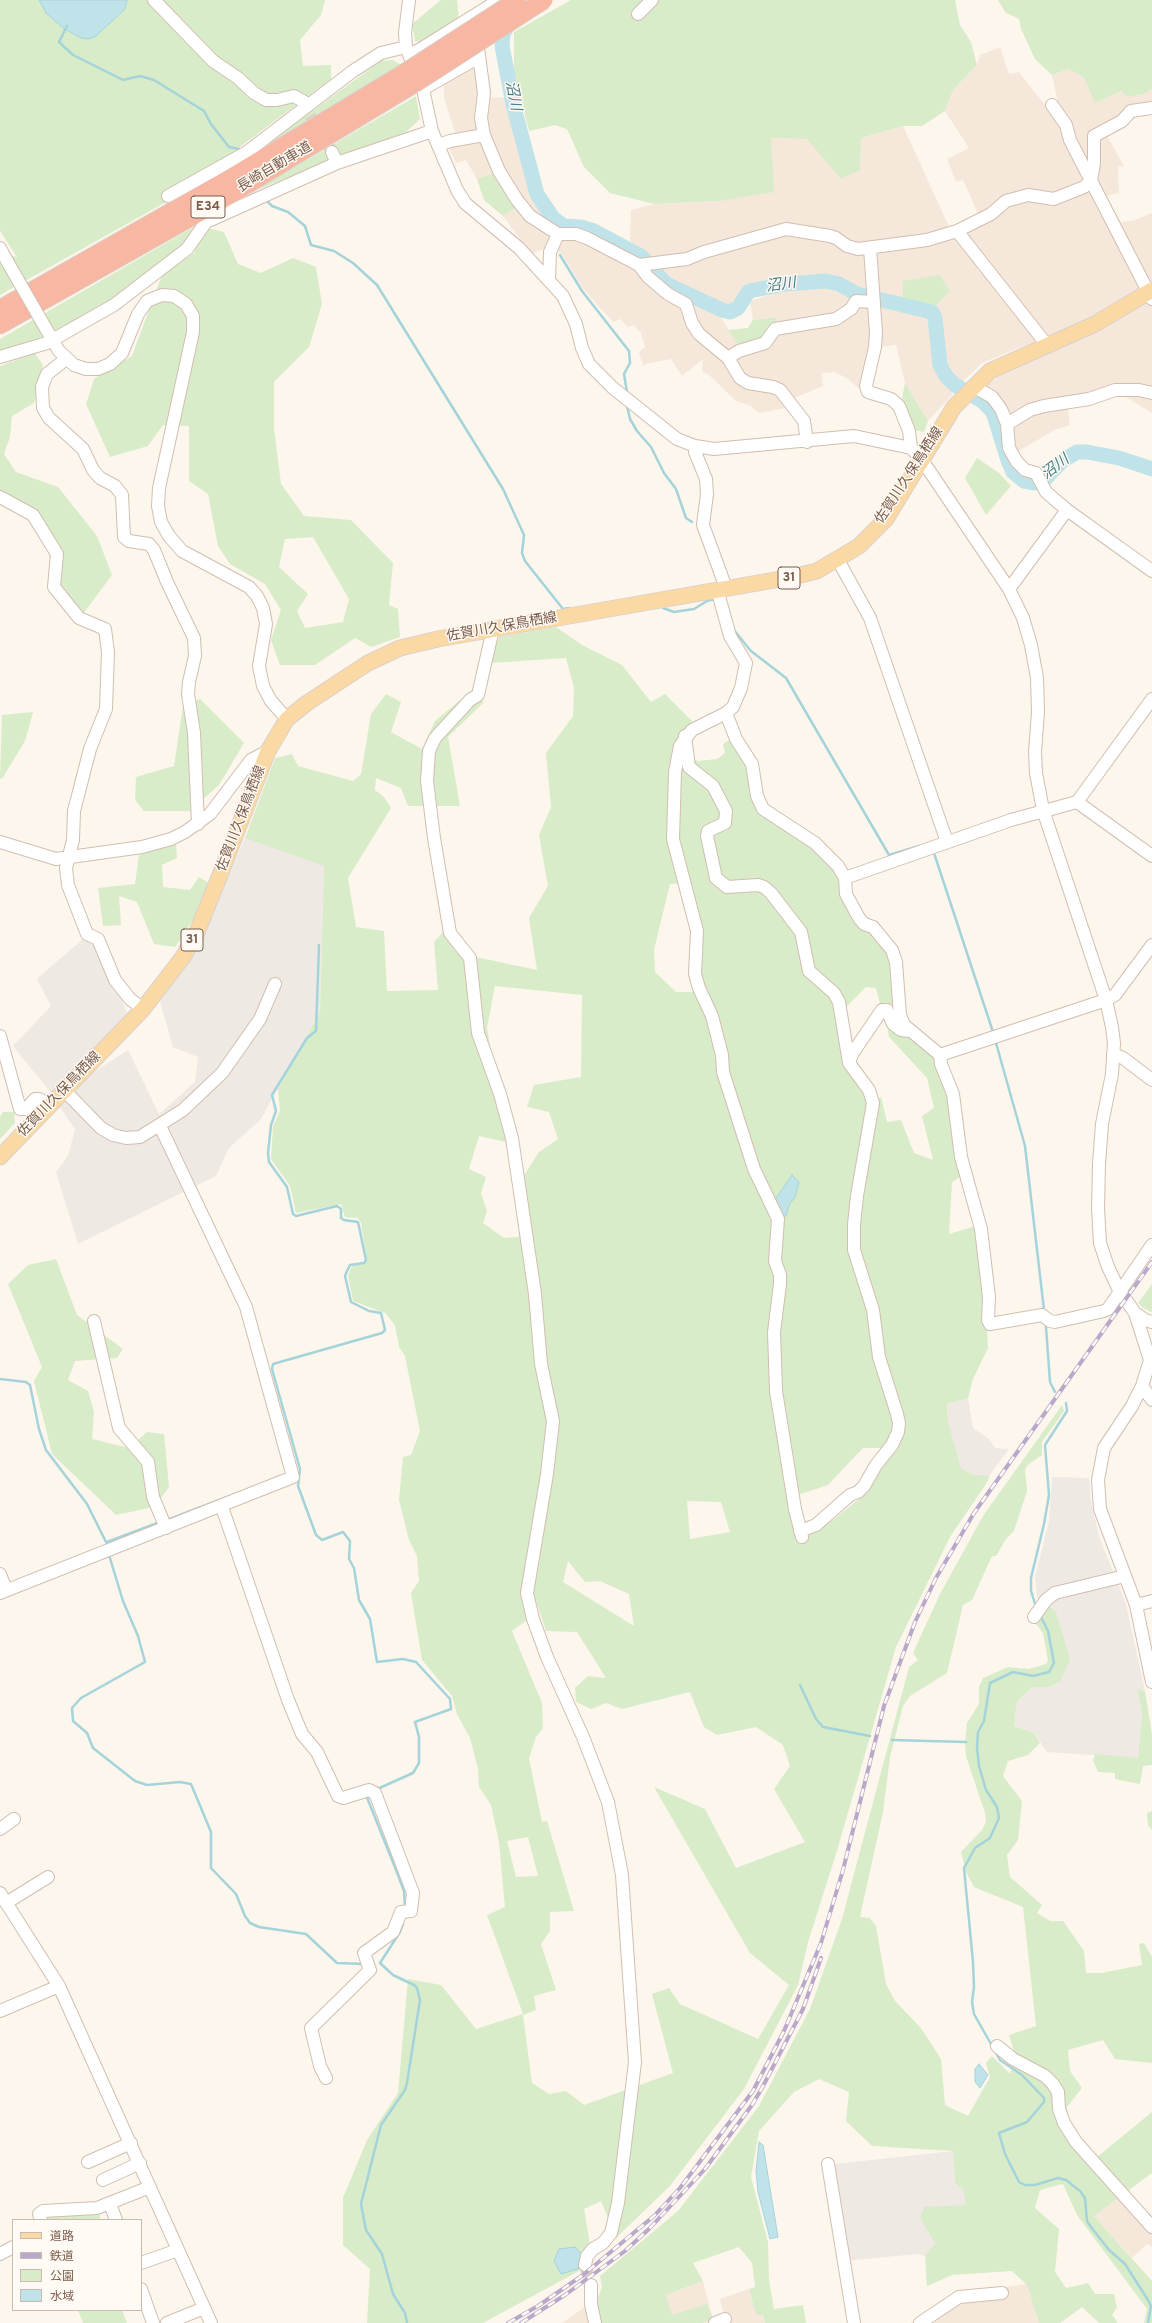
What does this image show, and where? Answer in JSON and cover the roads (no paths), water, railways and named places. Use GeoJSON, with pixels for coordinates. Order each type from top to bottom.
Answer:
{"type":"FeatureCollection","features":[{"type":"Feature","properties":{"kind":"highway","name":"長崎自動車道"},"geometry":{"type":"LineString","coordinates":[[0,309],[220,184],[414,82],[517,0]]}},
{"type":"Feature","properties":{"kind":"highway","name":"長崎自動車道"},"geometry":{"type":"LineString","coordinates":[[0,325],[227,197],[544,0]]}},
{"type":"Feature","properties":{"kind":"main road","name":"佐賀川久保鳥栖線"},"geometry":{"type":"LineString","coordinates":[[0,1157],[143,1009],[183,957],[196,932],[268,751],[287,719],[327,688],[368,663],[395,651],[438,639],[722,588],[792,577],[817,571],[838,560],[859,546],[886,519],[954,407],[973,386],[990,371],[1004,363],[1103,319],[1151,293]]}},
{"type":"Feature","properties":{"kind":"street"},"geometry":{"type":"LineString","coordinates":[[154,0],[213,61],[238,78],[254,93],[266,100],[277,100],[294,96],[307,109]]}},
{"type":"Feature","properties":{"kind":"street"},"geometry":{"type":"LineString","coordinates":[[409,0],[405,33],[414,82],[432,131],[457,190],[465,203],[519,248],[548,278],[567,302],[576,324],[582,348],[589,364],[613,388],[677,439],[695,446],[714,449],[807,442],[854,436],[911,448],[922,460],[1008,589],[1023,618],[1031,645],[1037,678],[1038,712],[1035,759],[1043,810],[1106,1000],[1112,1027],[1112,1074],[1102,1124],[1098,1208],[1100,1243],[1108,1267],[1119,1290],[1135,1313],[1151,1360],[1142,1386],[1132,1406],[1104,1448],[1099,1468],[1100,1509],[1136,1605],[1152,1682]]}},
{"type":"Feature","properties":{"kind":"street"},"geometry":{"type":"LineString","coordinates":[[638,14],[652,0]]}},
{"type":"Feature","properties":{"kind":"street"},"geometry":{"type":"LineString","coordinates":[[168,196],[247,152],[307,109],[353,71],[381,53],[408,51],[465,22],[496,1]]}},
{"type":"Feature","properties":{"kind":"street"},"geometry":{"type":"LineString","coordinates":[[465,22],[478,48],[484,93],[481,118],[484,135],[499,171],[517,200],[530,216],[558,234],[576,234],[587,238],[639,266],[648,277],[668,294],[686,304],[692,323],[699,334],[728,358],[740,378],[748,383],[773,387],[780,390],[804,421],[807,442]]}},
{"type":"Feature","properties":{"kind":"street"},"geometry":{"type":"LineString","coordinates":[[414,82],[479,57]]}},
{"type":"Feature","properties":{"kind":"street"},"geometry":{"type":"LineString","coordinates":[[1052,105],[1062,117],[1070,140],[1151,293]]}},
{"type":"Feature","properties":{"kind":"street"},"geometry":{"type":"LineString","coordinates":[[639,266],[687,259],[704,252],[786,230],[830,236],[836,238],[847,246],[858,250],[927,240],[957,231],[990,214],[1006,201],[1028,195],[1059,198],[1084,187],[1092,181],[1094,136],[1122,121],[1131,111],[1152,108]]}},
{"type":"Feature","properties":{"kind":"street"},"geometry":{"type":"LineString","coordinates":[[0,356],[51,337],[114,305],[187,249],[206,222],[334,158],[432,131]]}},
{"type":"Feature","properties":{"kind":"street"},"geometry":{"type":"LineString","coordinates":[[439,145],[450,141],[484,135]]}},
{"type":"Feature","properties":{"kind":"street"},"geometry":{"type":"LineString","coordinates":[[957,231],[1047,345]]}},
{"type":"Feature","properties":{"kind":"street"},"geometry":{"type":"LineString","coordinates":[[548,278],[550,252],[558,234]]}},
{"type":"Feature","properties":{"kind":"street"},"geometry":{"type":"LineString","coordinates":[[0,248],[51,337],[66,359],[74,365],[86,369],[98,369],[110,364],[122,353],[138,314],[147,301],[162,295],[174,296],[186,304],[193,316],[193,332],[159,488],[158,506],[161,522],[169,536],[182,551],[249,587],[256,596],[263,608],[266,624],[259,666],[264,686],[272,701],[287,719]]}},
{"type":"Feature","properties":{"kind":"street"},"geometry":{"type":"LineString","coordinates":[[870,248],[875,347],[866,386],[868,392],[891,399],[899,406],[909,431],[911,448]]}},
{"type":"Feature","properties":{"kind":"street"},"geometry":{"type":"LineString","coordinates":[[728,358],[739,351],[765,343],[775,330],[836,320],[851,309],[856,301],[873,297]]}},
{"type":"Feature","properties":{"kind":"street"},"geometry":{"type":"LineString","coordinates":[[66,359],[47,374],[42,387],[43,408],[49,418],[83,448],[93,470],[100,478],[115,486],[122,495],[124,537],[129,541],[149,544],[154,550],[167,582],[194,638],[195,656],[188,694],[194,733],[198,824]]}},
{"type":"Feature","properties":{"kind":"street"},"geometry":{"type":"LineString","coordinates":[[973,386],[992,397],[1001,408],[1007,424],[1009,448],[1017,462],[1026,470],[1036,473],[1042,487],[1067,510],[1152,571]]}},
{"type":"Feature","properties":{"kind":"street"},"geometry":{"type":"LineString","coordinates":[[1007,424],[1030,410],[1044,406],[1090,399],[1115,390],[1139,390],[1152,394]]}},
{"type":"Feature","properties":{"kind":"street"},"geometry":{"type":"LineString","coordinates":[[685,736],[689,767],[713,786],[726,811],[724,823],[708,831],[707,836],[716,878],[727,887],[758,885],[764,887],[800,932],[809,971],[834,993],[839,1002],[849,1062],[869,1090],[873,1104],[857,1196],[854,1224],[854,1250],[873,1310],[879,1357],[884,1377],[900,1423],[892,1445],[876,1466],[864,1486],[858,1492],[850,1495],[816,1525],[801,1534],[783,1438],[776,1384],[774,1332],[780,1275],[775,1261],[778,1219],[754,1169],[723,1072],[722,1055],[712,1016],[699,988],[695,974],[697,931],[673,839],[675,772],[680,746],[685,736],[692,730],[726,714],[733,707],[738,698],[746,663],[730,636],[722,588],[703,524],[707,494],[701,464],[694,452],[695,446]]}},
{"type":"Feature","properties":{"kind":"street"},"geometry":{"type":"LineString","coordinates":[[0,497],[33,515],[57,554],[54,588],[79,618],[105,629],[108,652],[106,709],[90,749],[74,812],[73,840],[66,868],[68,884],[87,934],[98,939],[115,980],[130,999],[143,1009]]}},
{"type":"Feature","properties":{"kind":"street"},"geometry":{"type":"LineString","coordinates":[[1008,589],[1067,510]]}},
{"type":"Feature","properties":{"kind":"street"},"geometry":{"type":"LineString","coordinates":[[838,560],[854,585],[870,618],[947,842]]}},
{"type":"Feature","properties":{"kind":"street"},"geometry":{"type":"LineString","coordinates":[[492,629],[478,696],[470,700],[435,738],[429,751],[427,781],[434,838],[450,933],[470,958],[478,1033],[500,1094],[512,1138],[535,1294],[541,1364],[553,1421],[548,1474],[527,1593],[533,1619],[547,1657],[583,1737],[608,1802],[622,1874],[634,2062],[618,2203],[611,2233],[604,2243],[593,2249],[587,2256],[585,2265]]}},
{"type":"Feature","properties":{"kind":"street"},"geometry":{"type":"LineString","coordinates":[[845,878],[1043,810],[1077,802],[1152,699]]}},
{"type":"Feature","properties":{"kind":"street"},"geometry":{"type":"LineString","coordinates":[[726,714],[736,739],[752,764],[757,796],[763,809],[771,816],[815,842],[838,866],[845,878],[846,894],[859,918],[864,924],[873,927],[892,950],[896,962],[900,1015],[904,1025],[915,1032],[940,1056],[941,1064],[953,1094],[961,1157],[981,1229],[989,1297],[988,1320],[990,1324],[1042,1315],[1050,1321],[1055,1322],[1104,1311],[1108,1309],[1119,1290],[1152,1245]]}},
{"type":"Feature","properties":{"kind":"street"},"geometry":{"type":"LineString","coordinates":[[0,842],[56,859],[157,844],[178,836],[198,824],[210,814],[251,760],[268,751]]}},
{"type":"Feature","properties":{"kind":"street"},"geometry":{"type":"LineString","coordinates":[[1077,802],[1152,856]]}},
{"type":"Feature","properties":{"kind":"street"},"geometry":{"type":"LineString","coordinates":[[940,1056],[1106,1000],[1115,995],[1152,945]]}},
{"type":"Feature","properties":{"kind":"street"},"geometry":{"type":"LineString","coordinates":[[64,1090],[101,1128],[113,1135],[126,1138],[140,1137],[160,1126],[183,1110],[222,1073],[260,1019],[275,984]]}},
{"type":"Feature","properties":{"kind":"street"},"geometry":{"type":"LineString","coordinates":[[849,1062],[852,1054],[882,1010],[887,1010],[893,1024],[901,1030],[915,1032]]}},
{"type":"Feature","properties":{"kind":"street"},"geometry":{"type":"LineString","coordinates":[[0,1036],[20,1109],[26,1109],[35,1099],[39,1099],[49,1105]]}},
{"type":"Feature","properties":{"kind":"street"},"geometry":{"type":"LineString","coordinates":[[1113,1054],[1123,1058],[1152,1080]]}},
{"type":"Feature","properties":{"kind":"street"},"geometry":{"type":"LineString","coordinates":[[0,1574],[3,1591],[109,1550],[164,1523],[222,1507],[294,1477],[246,1308],[160,1126]]}},
{"type":"Feature","properties":{"kind":"street"},"geometry":{"type":"LineString","coordinates":[[1135,1313],[1145,1320],[1152,1322]]}},
{"type":"Feature","properties":{"kind":"street"},"geometry":{"type":"LineString","coordinates":[[94,1321],[119,1428],[148,1462],[153,1497],[164,1523]]}},
{"type":"Feature","properties":{"kind":"street"},"geometry":{"type":"LineString","coordinates":[[1142,1386],[1152,1400]]}},
{"type":"Feature","properties":{"kind":"street"},"geometry":{"type":"LineString","coordinates":[[222,1507],[302,1734],[317,1752],[338,1796],[343,1798],[372,1791],[413,1893],[406,1911],[394,1932],[364,1953],[368,1965],[311,2028],[320,2066],[326,2078]]}},
{"type":"Feature","properties":{"kind":"street"},"geometry":{"type":"LineString","coordinates":[[1038,1613],[1046,1600],[1055,1593],[1125,1576]]}},
{"type":"Feature","properties":{"kind":"street"},"geometry":{"type":"LineString","coordinates":[[1136,1605],[1152,1601]]}},
{"type":"Feature","properties":{"kind":"street"},"geometry":{"type":"LineString","coordinates":[[0,1829],[14,1820]]}},
{"type":"Feature","properties":{"kind":"street"},"geometry":{"type":"LineString","coordinates":[[48,1877],[3,1898],[59,1986],[211,2323]]}},
{"type":"Feature","properties":{"kind":"street"},"geometry":{"type":"LineString","coordinates":[[0,2011],[59,1986]]}},
{"type":"Feature","properties":{"kind":"street"},"geometry":{"type":"LineString","coordinates":[[998,2046],[1013,2059],[1044,2076],[1053,2084],[1058,2092],[1059,2109],[1064,2123],[1076,2142],[1152,2227]]}},
{"type":"Feature","properties":{"kind":"street"},"geometry":{"type":"LineString","coordinates":[[88,2162],[131,2143]]}},
{"type":"Feature","properties":{"kind":"street"},"geometry":{"type":"LineString","coordinates":[[103,2180],[140,2163]]}},
{"type":"Feature","properties":{"kind":"street"},"geometry":{"type":"LineString","coordinates":[[828,2164],[854,2323]]}},
{"type":"Feature","properties":{"kind":"street"},"geometry":{"type":"LineString","coordinates":[[41,2219],[39,2214],[43,2211],[90,2208],[110,2204],[150,2187]]}},
{"type":"Feature","properties":{"kind":"street"},"geometry":{"type":"LineString","coordinates":[[110,2204],[116,2219]]}},
{"type":"Feature","properties":{"kind":"street"},"geometry":{"type":"LineString","coordinates":[[0,2254],[12,2248]]}},
{"type":"Feature","properties":{"kind":"street"},"geometry":{"type":"LineString","coordinates":[[142,2263],[178,2250]]}},
{"type":"Feature","properties":{"kind":"street"},"geometry":{"type":"LineString","coordinates":[[591,2285],[591,2304],[595,2323]]}},
{"type":"Feature","properties":{"kind":"street"},"geometry":{"type":"LineString","coordinates":[[142,2292],[153,2323]]}},
{"type":"Feature","properties":{"kind":"street"},"geometry":{"type":"LineString","coordinates":[[920,2323],[959,2297],[1002,2293]]}},
{"type":"Feature","properties":{"kind":"street"},"geometry":{"type":"LineString","coordinates":[[166,2323],[204,2308]]}},
{"type":"Feature","properties":{"kind":"water"},"geometry":{"type":"Polygon","coordinates":[[[39,0],[127,0],[125,9],[95,37],[88,39],[81,38],[63,28],[46,13],[39,0]]]}},
{"type":"Feature","properties":{"kind":"water"},"geometry":{"type":"Polygon","coordinates":[[[792,1175],[799,1182],[795,1197],[789,1205],[786,1216],[782,1217],[774,1201],[792,1175]]]}},
{"type":"Feature","properties":{"kind":"water"},"geometry":{"type":"Polygon","coordinates":[[[979,2064],[988,2075],[980,2088],[975,2082],[975,2069],[979,2064]]]}},
{"type":"Feature","properties":{"kind":"water"},"geometry":{"type":"Polygon","coordinates":[[[759,2142],[763,2145],[778,2237],[770,2239],[758,2192],[756,2171],[759,2142]]]}},
{"type":"Feature","properties":{"kind":"water"},"geometry":{"type":"Polygon","coordinates":[[[575,2247],[582,2255],[578,2269],[561,2274],[554,2261],[559,2249],[575,2247]]]}},
{"type":"Feature","properties":{"kind":"waterway","name":"沼川"},"geometry":{"type":"LineString","coordinates":[[512,19],[503,34],[502,46],[513,104],[537,194],[553,218],[564,226],[581,227],[594,231],[641,256],[666,284],[722,310],[730,312],[738,308],[749,291],[786,284],[826,281],[839,284],[857,294],[932,312],[935,318],[940,365],[946,376],[955,385],[982,401],[993,412],[1013,472],[1024,481],[1035,483],[1046,478],[1062,461],[1077,452],[1087,452],[1119,458],[1152,469]]}},
{"type":"Feature","properties":{"kind":"waterway"},"geometry":{"type":"LineString","coordinates":[[67,26],[59,42],[73,55],[123,80],[140,76],[154,80],[204,111],[211,124],[229,147],[239,149]]}},
{"type":"Feature","properties":{"kind":"waterway"},"geometry":{"type":"LineString","coordinates":[[268,202],[272,206],[288,212],[305,226],[311,245],[334,251],[353,263],[377,285],[503,489],[524,535],[522,553],[525,561],[563,609],[569,608]]}},
{"type":"Feature","properties":{"kind":"waterway"},"geometry":{"type":"LineString","coordinates":[[560,255],[582,291],[629,351],[630,363],[624,374],[627,392]]}},
{"type":"Feature","properties":{"kind":"waterway"},"geometry":{"type":"LineString","coordinates":[[627,406],[630,419],[637,431],[651,447],[664,473],[676,489],[686,518],[692,522]]}},
{"type":"Feature","properties":{"kind":"waterway"},"geometry":{"type":"LineString","coordinates":[[663,608],[674,612],[694,609],[707,601],[715,599]]}},
{"type":"Feature","properties":{"kind":"waterway"},"geometry":{"type":"LineString","coordinates":[[733,629],[751,651],[786,678],[889,855],[919,846]]}},
{"type":"Feature","properties":{"kind":"waterway"},"geometry":{"type":"LineString","coordinates":[[934,853],[993,1032]]}},
{"type":"Feature","properties":{"kind":"waterway"},"geometry":{"type":"LineString","coordinates":[[319,945],[316,1031],[307,1038],[272,1095],[276,1111],[271,1125],[268,1153],[269,1162],[287,1187],[293,1214],[296,1216],[337,1206],[341,1209],[341,1218],[344,1220],[358,1222],[366,1260],[364,1263],[350,1265],[345,1276],[351,1302],[369,1311],[381,1313],[385,1330],[382,1333],[273,1364],[272,1369],[300,1469],[298,1486],[316,1535],[322,1540],[343,1532],[350,1541],[349,1559],[354,1568],[359,1600],[370,1619],[377,1662],[403,1659],[416,1662],[450,1699],[451,1709],[415,1722],[419,1737],[419,1763],[413,1773],[375,1790]]}},
{"type":"Feature","properties":{"kind":"waterway"},"geometry":{"type":"LineString","coordinates":[[996,1043],[1025,1146],[1044,1310]]}},
{"type":"Feature","properties":{"kind":"waterway"},"geometry":{"type":"LineString","coordinates":[[1046,1327],[1050,1382],[1055,1392]]}},
{"type":"Feature","properties":{"kind":"waterway"},"geometry":{"type":"LineString","coordinates":[[0,1379],[26,1382],[30,1385],[39,1429],[46,1450],[87,1504],[108,1546]]}},
{"type":"Feature","properties":{"kind":"waterway"},"geometry":{"type":"LineString","coordinates":[[1036,1607],[1031,1591],[1031,1578],[1044,1524],[1049,1495],[1045,1445],[1067,1411],[1066,1403]]}},
{"type":"Feature","properties":{"kind":"waterway"},"geometry":{"type":"LineString","coordinates":[[167,1520],[235,1494]]}},
{"type":"Feature","properties":{"kind":"waterway"},"geometry":{"type":"LineString","coordinates":[[107,1542],[160,1522]]}},
{"type":"Feature","properties":{"kind":"waterway"},"geometry":{"type":"LineString","coordinates":[[109,1555],[123,1601],[138,1636],[145,1662],[81,1698],[72,1708],[73,1721],[87,1733],[93,1748],[135,1781],[147,1785],[180,1782],[191,1784],[211,1832],[211,1868],[236,1894],[245,1916],[250,1923],[259,1927],[306,1934],[337,1963],[364,1964]]}},
{"type":"Feature","properties":{"kind":"waterway"},"geometry":{"type":"LineString","coordinates":[[1040,1615],[1048,1631],[1054,1663],[1049,1672],[1033,1676],[1013,1672],[990,1683],[984,1721],[978,1732],[977,1748],[979,1766],[986,1790],[997,1807],[999,1818],[990,1838],[975,1848],[964,1868],[973,1962],[974,1987],[972,2002],[974,2014],[1000,2060],[1022,2075],[1044,2098],[1044,2102],[1027,2122],[999,2133],[1005,2154],[1019,2182],[1025,2185],[1035,2185],[1058,2178],[1066,2180],[1080,2191],[1085,2198],[1087,2221],[1109,2250],[1125,2264],[1148,2300],[1151,2306],[1148,2323]]}},
{"type":"Feature","properties":{"kind":"waterway"},"geometry":{"type":"LineString","coordinates":[[800,1685],[816,1719],[823,1727],[870,1736]]}},
{"type":"Feature","properties":{"kind":"waterway"},"geometry":{"type":"LineString","coordinates":[[892,1740],[966,1742]]}},
{"type":"Feature","properties":{"kind":"waterway"},"geometry":{"type":"LineString","coordinates":[[366,1795],[404,1891],[405,1907]]}},
{"type":"Feature","properties":{"kind":"waterway"},"geometry":{"type":"LineString","coordinates":[[380,1963],[400,1932],[403,1924]]}},
{"type":"Feature","properties":{"kind":"waterway"},"geometry":{"type":"LineString","coordinates":[[380,1963],[393,1975],[414,1985],[417,1988],[420,2000],[405,2090],[381,2125],[361,2204],[366,2230],[382,2254],[393,2294],[405,2313],[407,2323]]}},
{"type":"Feature","properties":{"kind":"tunnel"},"geometry":{"type":"LineString","coordinates":[[310,116],[332,152]]}},
{"type":"Feature","properties":{"kind":"tunnel"},"geometry":{"type":"LineString","coordinates":[[585,2265],[591,2285]]}},
{"type":"Feature","properties":{"kind":"railway"},"geometry":{"type":"LineString","coordinates":[[508,2323],[538,2306],[583,2275],[654,2216],[680,2188],[753,2091],[784,2031],[821,1943],[843,1870],[884,1706],[915,1622],[936,1578],[974,1513],[1152,1262]]}},
{"type":"Feature","properties":{"kind":"railway"},"geometry":{"type":"LineString","coordinates":[[521,2323],[565,2295],[625,2251],[649,2229],[705,2169],[752,2105],[762,2088],[803,2009],[821,1958]]}}]}
